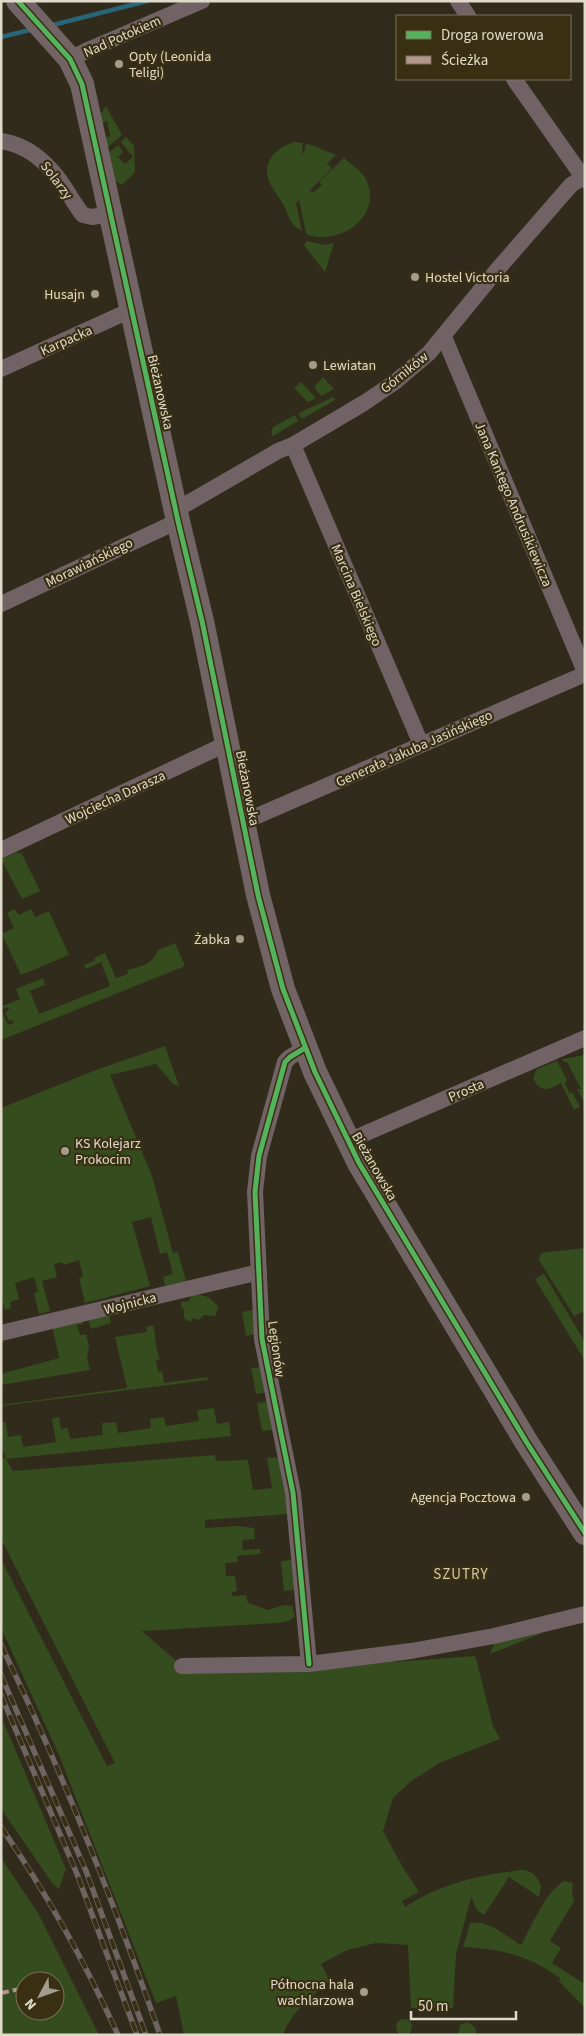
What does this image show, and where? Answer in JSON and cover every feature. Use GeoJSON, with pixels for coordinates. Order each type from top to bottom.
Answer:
{"type":"FeatureCollection","features":[{"type":"Feature","properties":{"kind":"street","name":"Nad Potokiem"},"geometry":{"type":"LineString","coordinates":[[70,59],[202,1]]}},
{"type":"Feature","properties":{"kind":"street"},"geometry":{"type":"LineString","coordinates":[[458,1],[467,15]]}},
{"type":"Feature","properties":{"kind":"street","name":"Bieżanowska"},"geometry":{"type":"LineString","coordinates":[[33,17],[70,59],[82,84],[202,621],[270,944],[283,989],[305,1048],[348,1141],[527,1443],[585,1533]]}},
{"type":"Feature","properties":{"kind":"street"},"geometry":{"type":"LineString","coordinates":[[515,80],[584,177]]}},
{"type":"Feature","properties":{"kind":"street","name":"Solarzy"},"geometry":{"type":"LineString","coordinates":[[1,141],[12,143],[32,152],[46,163],[57,175],[83,214],[92,217],[110,214]]}},
{"type":"Feature","properties":{"kind":"street","name":"Górników"},"geometry":{"type":"LineString","coordinates":[[177,516],[278,452],[364,403],[395,382],[429,353],[444,337],[478,293],[546,213],[571,185],[584,177]]}},
{"type":"Feature","properties":{"kind":"street","name":"Karpacka"},"geometry":{"type":"LineString","coordinates":[[1,369],[131,310]]}},
{"type":"Feature","properties":{"kind":"street","name":"Jana Kantego Andrusikiewicza"},"geometry":{"type":"LineString","coordinates":[[444,337],[585,673]]}},
{"type":"Feature","properties":{"kind":"street","name":"Marcina Bielskiego"},"geometry":{"type":"LineString","coordinates":[[293,445],[421,744]]}},
{"type":"Feature","properties":{"kind":"street","name":"Morawiańskiego"},"geometry":{"type":"LineString","coordinates":[[1,604],[154,530],[177,516]]}},
{"type":"Feature","properties":{"kind":"street","name":"Generała Jakuba Jasińskiego"},"geometry":{"type":"LineString","coordinates":[[243,822],[585,673]]}},
{"type":"Feature","properties":{"kind":"street","name":"Wojciecha Darasza"},"geometry":{"type":"LineString","coordinates":[[1,850],[228,743]]}},
{"type":"Feature","properties":{"kind":"street","name":"Prosta"},"geometry":{"type":"LineString","coordinates":[[348,1141],[585,1038]]}},
{"type":"Feature","properties":{"kind":"street","name":"Legionów"},"geometry":{"type":"LineString","coordinates":[[305,1048],[285,1062],[258,1156],[255,1192],[262,1339],[296,1517],[309,1664]]}},
{"type":"Feature","properties":{"kind":"street","name":"Wojnicka"},"geometry":{"type":"LineString","coordinates":[[1,1333],[258,1272]]}},
{"type":"Feature","properties":{"kind":"street"},"geometry":{"type":"LineString","coordinates":[[182,1666],[309,1664],[411,1651],[487,1638],[585,1614]]}},
{"type":"Feature","properties":{"kind":"green space"},"geometry":{"type":"Polygon","coordinates":[[[106,106],[122,135],[107,148],[105,137],[110,136],[107,121],[102,123],[100,115],[106,106]]]}},
{"type":"Feature","properties":{"kind":"green space"},"geometry":{"type":"Polygon","coordinates":[[[126,137],[134,146],[135,172],[122,185],[115,181],[108,153],[118,145],[123,152],[118,157],[125,164],[133,157],[121,142],[126,137]]]}},
{"type":"Feature","properties":{"kind":"green space"},"geometry":{"type":"Polygon","coordinates":[[[295,142],[303,143],[302,154],[306,143],[336,155],[327,164],[332,168],[310,190],[313,193],[322,185],[319,182],[344,158],[364,176],[369,190],[369,202],[365,214],[357,224],[347,231],[335,236],[321,237],[308,235],[299,200],[296,203],[302,231],[290,219],[271,185],[267,171],[270,159],[274,154],[283,147],[295,142]]]}},
{"type":"Feature","properties":{"kind":"green space"},"geometry":{"type":"Polygon","coordinates":[[[307,241],[325,245],[334,243],[325,272],[304,245],[307,241]]]}},
{"type":"Feature","properties":{"kind":"green space"},"geometry":{"type":"Polygon","coordinates":[[[323,377],[334,389],[321,396],[314,387],[323,377]]]}},
{"type":"Feature","properties":{"kind":"green space"},"geometry":{"type":"Polygon","coordinates":[[[301,382],[316,398],[308,402],[294,388],[301,382]]]}},
{"type":"Feature","properties":{"kind":"green space"},"geometry":{"type":"Polygon","coordinates":[[[333,397],[335,400],[302,419],[299,415],[299,413],[333,397]]]}},
{"type":"Feature","properties":{"kind":"green space"},"geometry":{"type":"Polygon","coordinates":[[[295,415],[298,421],[273,436],[271,432],[273,427],[295,415]]]}},
{"type":"Feature","properties":{"kind":"green space"},"geometry":{"type":"Polygon","coordinates":[[[17,852],[18,854],[21,852],[40,891],[22,899],[1,859],[17,852]]]}},
{"type":"Feature","properties":{"kind":"green space"},"geometry":{"type":"Polygon","coordinates":[[[14,909],[19,915],[31,909],[35,917],[49,911],[69,955],[21,975],[2,934],[14,928],[7,913],[14,909]]]}},
{"type":"Feature","properties":{"kind":"green space"},"geometry":{"type":"Polygon","coordinates":[[[175,943],[185,966],[1,1040],[1,1010],[8,1025],[14,1023],[13,1020],[9,1021],[5,1012],[9,1010],[8,1007],[4,1009],[3,1006],[20,999],[16,989],[43,978],[45,985],[30,991],[39,1014],[110,986],[101,962],[86,969],[84,965],[95,961],[94,958],[105,953],[116,978],[128,974],[127,970],[150,962],[158,950],[175,943]]]}},
{"type":"Feature","properties":{"kind":"green space"},"geometry":{"type":"Polygon","coordinates":[[[165,1046],[179,1086],[173,1084],[156,1064],[110,1075],[152,1176],[173,1253],[178,1252],[186,1281],[165,1286],[163,1277],[173,1274],[167,1252],[160,1254],[151,1217],[132,1222],[150,1286],[85,1303],[79,1278],[83,1277],[79,1260],[64,1265],[62,1262],[54,1264],[57,1277],[42,1281],[50,1311],[39,1314],[34,1293],[38,1292],[34,1277],[15,1283],[19,1299],[10,1302],[11,1308],[5,1310],[1,1297],[1,1108],[96,1070],[165,1046]]]}},
{"type":"Feature","properties":{"kind":"green space"},"geometry":{"type":"Polygon","coordinates":[[[585,1055],[585,1104],[577,1089],[581,1089],[567,1062],[564,1062],[562,1059],[585,1055]]]}},
{"type":"Feature","properties":{"kind":"green space"},"geometry":{"type":"Polygon","coordinates":[[[557,1061],[567,1080],[565,1084],[570,1094],[572,1092],[580,1107],[574,1110],[561,1083],[543,1089],[537,1085],[533,1078],[537,1069],[557,1061]]]}},
{"type":"Feature","properties":{"kind":"green space"},"geometry":{"type":"Polygon","coordinates":[[[585,1248],[585,1311],[574,1316],[539,1260],[541,1253],[585,1248]]]}},
{"type":"Feature","properties":{"kind":"green space"},"geometry":{"type":"Polygon","coordinates":[[[544,1274],[585,1342],[585,1361],[535,1279],[544,1274]]]}},
{"type":"Feature","properties":{"kind":"green space"},"geometry":{"type":"Polygon","coordinates":[[[193,1293],[208,1297],[217,1305],[218,1308],[215,1316],[204,1315],[199,1320],[193,1318],[190,1322],[184,1318],[181,1301],[188,1302],[193,1293]]]}},
{"type":"Feature","properties":{"kind":"green space"},"geometry":{"type":"Polygon","coordinates":[[[254,1310],[255,1334],[246,1336],[242,1312],[254,1310]]]}},
{"type":"Feature","properties":{"kind":"green space"},"geometry":{"type":"Polygon","coordinates":[[[109,1313],[111,1323],[91,1329],[88,1319],[83,1319],[83,1324],[77,1325],[80,1335],[86,1334],[89,1346],[87,1358],[90,1370],[1,1385],[1,1374],[59,1358],[52,1325],[109,1313]]]}},
{"type":"Feature","properties":{"kind":"green space"},"geometry":{"type":"Polygon","coordinates":[[[153,1325],[160,1359],[156,1360],[158,1372],[162,1371],[164,1383],[207,1377],[208,1380],[1,1406],[127,1388],[115,1337],[147,1332],[146,1327],[153,1325]]]}},
{"type":"Feature","properties":{"kind":"green space"},"geometry":{"type":"Polygon","coordinates":[[[262,1367],[267,1392],[256,1394],[251,1368],[262,1367]]]}},
{"type":"Feature","properties":{"kind":"green space"},"geometry":{"type":"Polygon","coordinates":[[[269,1401],[274,1430],[262,1431],[257,1403],[269,1401]]]}},
{"type":"Feature","properties":{"kind":"green space"},"geometry":{"type":"Polygon","coordinates":[[[214,1408],[217,1424],[229,1422],[231,1436],[6,1459],[13,1471],[215,1455],[216,1461],[248,1460],[253,1490],[272,1488],[267,1458],[279,1457],[288,1514],[205,1520],[205,1528],[237,1526],[254,1528],[255,1539],[242,1540],[243,1550],[260,1549],[260,1554],[237,1556],[238,1562],[225,1563],[226,1576],[235,1576],[237,1591],[232,1592],[232,1596],[246,1595],[248,1603],[268,1610],[284,1605],[292,1606],[295,1617],[288,1621],[277,1623],[142,1631],[182,1666],[393,1660],[395,1662],[474,1656],[476,1658],[493,1726],[500,1739],[439,1763],[410,1782],[393,1798],[383,1831],[419,1892],[402,1901],[405,1907],[441,1888],[479,1877],[506,1872],[525,1870],[531,1872],[541,1886],[539,1897],[509,1877],[484,1915],[477,1910],[471,1897],[456,1954],[453,2008],[411,2008],[408,1945],[376,1943],[347,1950],[321,1964],[330,1981],[296,2012],[283,2035],[184,2035],[176,1996],[156,2003],[59,1755],[1,1628],[1,1559],[107,1766],[115,1763],[1,1539],[1,1458],[6,1458],[1,1447],[1,1421],[6,1423],[8,1437],[21,1435],[23,1447],[56,1442],[52,1419],[59,1417],[61,1429],[68,1428],[70,1439],[103,1435],[102,1423],[116,1422],[118,1433],[151,1428],[150,1419],[164,1417],[166,1426],[199,1421],[197,1410],[214,1408]]]}},
{"type":"Feature","properties":{"kind":"green space"},"geometry":{"type":"Polygon","coordinates":[[[293,1560],[295,1590],[284,1591],[281,1561],[293,1560]]]}},
{"type":"Feature","properties":{"kind":"green space"},"geometry":{"type":"Polygon","coordinates":[[[542,1633],[490,1654],[494,1644],[542,1633]]]}},
{"type":"Feature","properties":{"kind":"green space"},"geometry":{"type":"Polygon","coordinates":[[[1,1716],[66,1869],[59,1889],[53,1884],[1,1809],[1,1716]]]}},
{"type":"Feature","properties":{"kind":"green space"},"geometry":{"type":"Polygon","coordinates":[[[1,1858],[38,1913],[99,2035],[1,2035],[1,1858]]]}},
{"type":"Feature","properties":{"kind":"green space"},"geometry":{"type":"Polygon","coordinates":[[[564,1881],[573,1883],[574,1901],[550,1941],[561,1948],[552,1963],[585,1984],[585,2005],[583,2006],[559,1981],[560,1978],[536,1964],[514,1955],[490,1949],[463,1947],[470,1923],[477,1922],[497,1929],[521,1945],[545,1901],[557,1886],[564,1881]]]}},
{"type":"Feature","properties":{"kind":"green space"},"geometry":{"type":"Polygon","coordinates":[[[401,2019],[407,2019],[412,2024],[410,2033],[401,2035],[396,2030],[396,2024],[401,2019]]]}},
{"type":"Feature","properties":{"kind":"green space"},"geometry":{"type":"Polygon","coordinates":[[[467,2022],[475,2027],[477,2035],[458,2035],[460,2025],[467,2022]]]}},
{"type":"Feature","properties":{"kind":"waterway"},"geometry":{"type":"LineString","coordinates":[[49,26],[147,1]]}},
{"type":"Feature","properties":{"kind":"waterway"},"geometry":{"type":"LineString","coordinates":[[1,37],[34,29]]}},
{"type":"Feature","properties":{"kind":"railway"},"geometry":{"type":"LineString","coordinates":[[1,1645],[45,1740],[86,1837],[160,2035]]}},
{"type":"Feature","properties":{"kind":"railway"},"geometry":{"type":"LineString","coordinates":[[1,1675],[86,1871],[146,2035]]}},
{"type":"Feature","properties":{"kind":"railway"},"geometry":{"type":"LineString","coordinates":[[1,1695],[77,1874],[137,2035]]}},
{"type":"Feature","properties":{"kind":"railway"},"geometry":{"type":"LineString","coordinates":[[1,1827],[34,1877],[64,1928],[118,2035]]}},
{"type":"Feature","properties":{"kind":"marked path"},"geometry":{"type":"LineString","coordinates":[[1,1993],[15,1990]]}},
{"type":"Feature","properties":{"kind":"cycle path"},"geometry":{"type":"LineString","coordinates":[[18,1],[70,59],[82,84],[178,521],[202,621],[258,895],[283,989],[315,1072],[359,1163],[527,1443],[585,1533]]}},
{"type":"Feature","properties":{"kind":"cycle path"},"geometry":{"type":"LineString","coordinates":[[305,1048],[285,1062],[259,1156],[255,1192],[262,1339],[293,1493],[309,1664]]}},
{"type":"Feature","properties":{"kind":"place","name":"Opty (Leonida Teligi)"},"geometry":{"type":"Point","coordinates":[119,64]}},
{"type":"Feature","properties":{"kind":"place","name":"Hostel Victoria"},"geometry":{"type":"Point","coordinates":[415,277]}},
{"type":"Feature","properties":{"kind":"place","name":"Husajn"},"geometry":{"type":"Point","coordinates":[95,294]}},
{"type":"Feature","properties":{"kind":"place","name":"Lewiatan"},"geometry":{"type":"Point","coordinates":[313,365]}},
{"type":"Feature","properties":{"kind":"place","name":"Żabka"},"geometry":{"type":"Point","coordinates":[240,939]}},
{"type":"Feature","properties":{"kind":"place","name":"KS Kolejarz Prokocim"},"geometry":{"type":"Point","coordinates":[65,1151]}},
{"type":"Feature","properties":{"kind":"place","name":"Agencja Pocztowa"},"geometry":{"type":"Point","coordinates":[526,1497]}},
{"type":"Feature","properties":{"kind":"place","name":"Północna hala wachlarzowa"},"geometry":{"type":"Point","coordinates":[364,1992]}},
{"type":"Feature","properties":{"kind":"district","name":"SZUTRY"},"geometry":{"type":"Point","coordinates":[461,1574]}}]}
